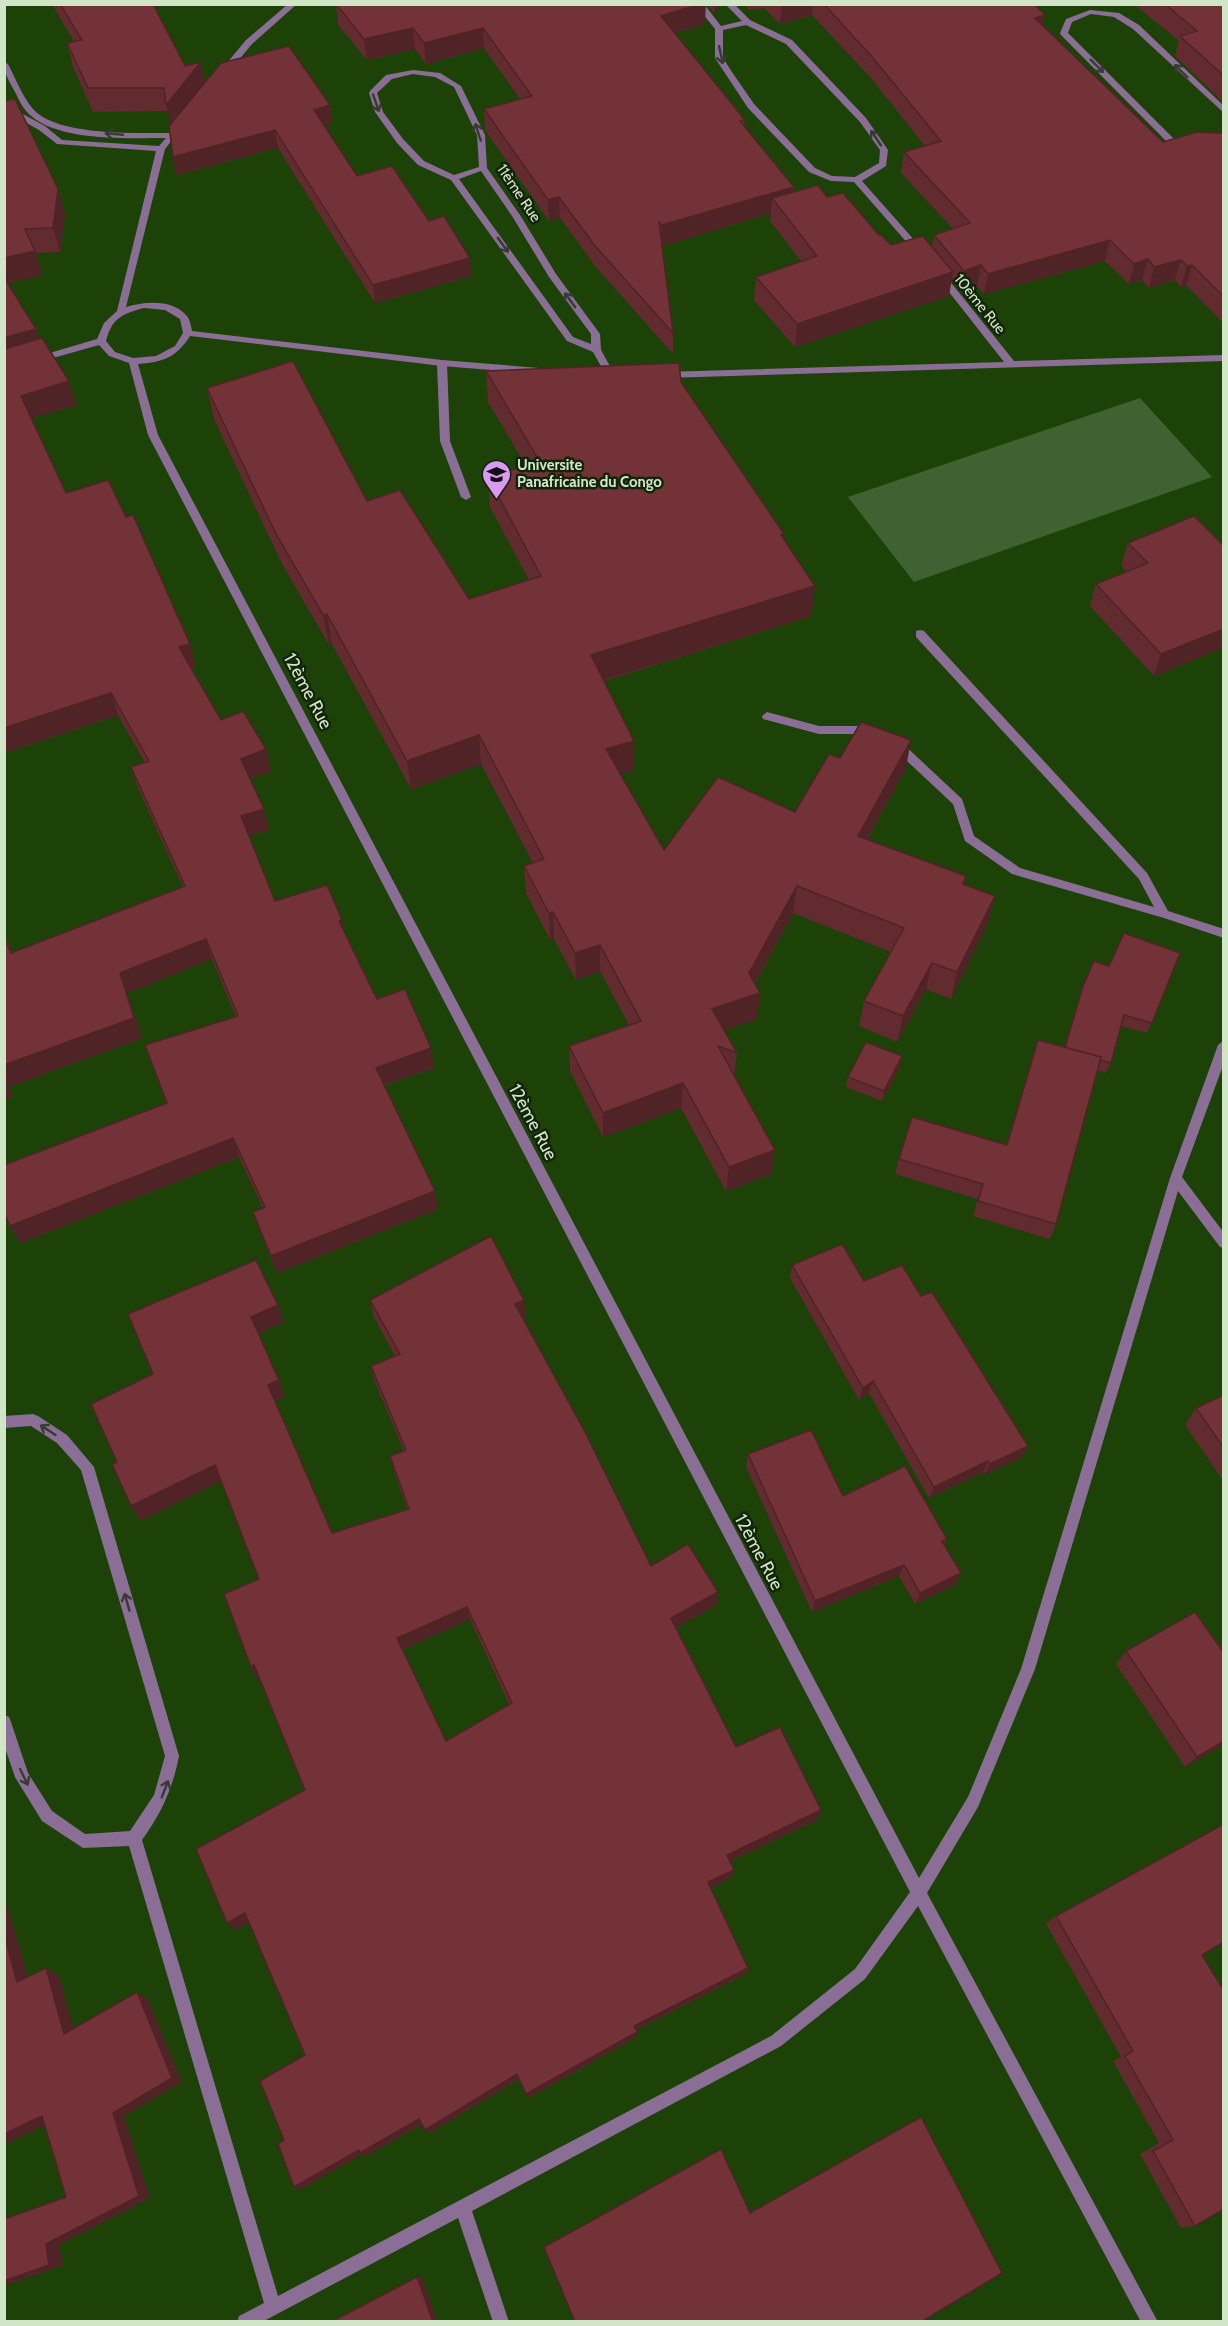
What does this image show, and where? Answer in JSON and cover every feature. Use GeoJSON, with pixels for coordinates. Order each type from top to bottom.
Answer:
{"type":"FeatureCollection","features":[{"type":"Feature","properties":{"kind":"street"},"geometry":{"type":"LineString","coordinates":[[221,75],[249,42],[293,4]]}},
{"type":"Feature","properties":{"kind":"street"},"geometry":{"type":"LineString","coordinates":[[699,4],[719,29],[719,58],[751,106],[812,170],[831,178],[857,180],[883,164],[884,150],[863,120],[789,42],[747,22],[729,4]]}},
{"type":"Feature","properties":{"kind":"street"},"geometry":{"type":"LineString","coordinates":[[1082,4],[1090,12]]}},
{"type":"Feature","properties":{"kind":"street"},"geometry":{"type":"LineString","coordinates":[[1198,149],[1174,144],[1064,33],[1069,21],[1090,12],[1116,15],[1136,27],[1224,111]]}},
{"type":"Feature","properties":{"kind":"street"},"geometry":{"type":"LineString","coordinates":[[719,29],[747,22]]}},
{"type":"Feature","properties":{"kind":"street"},"geometry":{"type":"LineString","coordinates":[[4,64],[32,112],[48,122],[74,129],[120,135],[172,135]]}},
{"type":"Feature","properties":{"kind":"street","name":"11ème Rue"},"geometry":{"type":"LineString","coordinates":[[454,178],[421,163],[400,141],[379,112],[373,93],[389,77],[413,72],[437,75],[457,86],[481,135],[483,168],[516,215],[552,275],[595,334],[596,350],[611,377]]}},
{"type":"Feature","properties":{"kind":"street"},"geometry":{"type":"LineString","coordinates":[[4,106],[42,128],[60,142],[161,149]]}},
{"type":"Feature","properties":{"kind":"street"},"geometry":{"type":"LineString","coordinates":[[121,311],[161,149],[186,118]]}},
{"type":"Feature","properties":{"kind":"street"},"geometry":{"type":"LineString","coordinates":[[483,168],[454,178],[570,339],[596,350]]}},
{"type":"Feature","properties":{"kind":"street"},"geometry":{"type":"LineString","coordinates":[[857,180],[929,263]]}},
{"type":"Feature","properties":{"kind":"street","name":"10ème Rue"},"geometry":{"type":"LineString","coordinates":[[937,271],[1010,363]]}},
{"type":"Feature","properties":{"kind":"street"},"geometry":{"type":"LineString","coordinates":[[144,305],[167,307],[184,318],[188,333],[178,348],[158,359],[133,361],[112,354],[101,341],[105,325],[121,311],[144,305]]}},
{"type":"Feature","properties":{"kind":"street"},"geometry":{"type":"LineString","coordinates":[[188,333],[442,363],[555,372]]}},
{"type":"Feature","properties":{"kind":"street"},"geometry":{"type":"LineString","coordinates":[[26,363],[101,341]]}},
{"type":"Feature","properties":{"kind":"street"},"geometry":{"type":"LineString","coordinates":[[658,375],[1224,358]]}},
{"type":"Feature","properties":{"kind":"street","name":"12ème Rue"},"geometry":{"type":"LineString","coordinates":[[133,361],[153,435],[850,1766],[1150,2322]]}},
{"type":"Feature","properties":{"kind":"street"},"geometry":{"type":"LineString","coordinates":[[442,363],[444,441],[466,497]]}},
{"type":"Feature","properties":{"kind":"street"},"geometry":{"type":"LineString","coordinates":[[600,376],[623,377]]}},
{"type":"Feature","properties":{"kind":"street"},"geometry":{"type":"LineString","coordinates":[[920,634],[1143,876],[1164,914]]}},
{"type":"Feature","properties":{"kind":"street"},"geometry":{"type":"LineString","coordinates":[[767,716],[819,729],[886,735],[958,802],[969,838],[1016,872],[1164,914],[1224,934]]}},
{"type":"Feature","properties":{"kind":"street"},"geometry":{"type":"LineString","coordinates":[[245,2322],[776,2041],[860,1974],[919,1892],[973,1802],[1028,1670],[1176,1178],[1224,1045]]}},
{"type":"Feature","properties":{"kind":"street"},"geometry":{"type":"LineString","coordinates":[[1176,1178],[1224,1243]]}},
{"type":"Feature","properties":{"kind":"street"},"geometry":{"type":"LineString","coordinates":[[4,1422],[33,1420],[62,1439],[87,1467],[172,1756],[169,1779],[158,1808],[134,1838],[83,1841],[47,1816],[22,1777],[4,1722]]}},
{"type":"Feature","properties":{"kind":"street"},"geometry":{"type":"LineString","coordinates":[[134,1838],[273,2307]]}},
{"type":"Feature","properties":{"kind":"street"},"geometry":{"type":"LineString","coordinates":[[463,2208],[501,2322]]}},
{"type":"Feature","properties":{"kind":"green space"},"geometry":{"type":"Polygon","coordinates":[[[1140,398],[1212,477],[914,582],[848,497],[1140,398]]]}},
{"type":"Feature","properties":{"kind":"building"},"geometry":{"type":"Polygon","coordinates":[[[60,4],[153,4],[185,66],[201,62],[166,105],[164,88],[88,88],[67,43],[82,40],[60,4]]]}},
{"type":"Feature","properties":{"kind":"building"},"geometry":{"type":"Polygon","coordinates":[[[336,4],[701,4],[661,16],[745,120],[740,121],[794,187],[662,225],[659,222],[673,333],[596,247],[559,197],[548,200],[484,109],[532,96],[483,28],[424,43],[413,28],[364,39],[336,4]]]}},
{"type":"Feature","properties":{"kind":"building"},"geometry":{"type":"Polygon","coordinates":[[[824,4],[1034,4],[1045,15],[1035,18],[1163,142],[1197,132],[1224,132],[1224,297],[1192,265],[1187,266],[1181,260],[1154,267],[1148,259],[1134,264],[1110,240],[988,274],[981,265],[964,271],[934,235],[970,223],[904,152],[941,141],[873,58],[824,4]]]}},
{"type":"Feature","properties":{"kind":"building"},"geometry":{"type":"Polygon","coordinates":[[[1165,4],[1224,4],[1224,76],[1180,36],[1197,31],[1165,4]]]}},
{"type":"Feature","properties":{"kind":"building"},"geometry":{"type":"Polygon","coordinates":[[[289,46],[330,105],[314,110],[357,176],[392,166],[429,221],[444,216],[470,258],[373,285],[275,130],[173,157],[169,126],[221,63],[289,46]]]}},
{"type":"Feature","properties":{"kind":"building"},"geometry":{"type":"Polygon","coordinates":[[[15,99],[58,189],[53,228],[25,229],[35,251],[4,258],[4,101],[15,99]]]}},
{"type":"Feature","properties":{"kind":"building"},"geometry":{"type":"Polygon","coordinates":[[[818,185],[827,197],[843,193],[879,235],[891,245],[923,236],[953,272],[797,324],[756,277],[817,256],[772,198],[818,185]]]}},
{"type":"Feature","properties":{"kind":"building"},"geometry":{"type":"Polygon","coordinates":[[[4,277],[36,329],[4,338],[4,277]]]}},
{"type":"Feature","properties":{"kind":"building"},"geometry":{"type":"Polygon","coordinates":[[[42,338],[69,381],[21,396],[66,493],[108,480],[126,517],[133,515],[190,644],[179,647],[221,720],[243,711],[266,749],[241,759],[264,809],[241,816],[275,901],[327,885],[342,920],[339,921],[377,999],[405,989],[431,1048],[376,1068],[435,1191],[271,1256],[253,1212],[265,1207],[233,1138],[10,1226],[4,1212],[4,1165],[167,1103],[145,1045],[238,1016],[206,939],[120,973],[134,1018],[4,1065],[4,937],[11,953],[185,886],[131,767],[149,761],[111,693],[4,728],[4,349],[42,338]]]}},
{"type":"Feature","properties":{"kind":"building"},"geometry":{"type":"Polygon","coordinates":[[[293,361],[367,501],[400,490],[469,599],[541,576],[488,477],[540,462],[486,371],[679,363],[681,382],[784,534],[781,535],[815,586],[591,655],[634,741],[606,749],[664,850],[718,777],[795,812],[829,754],[840,758],[861,722],[911,740],[858,836],[966,876],[963,884],[995,896],[957,972],[932,963],[903,1016],[864,1001],[904,928],[797,886],[749,973],[760,993],[712,1009],[737,1053],[718,1046],[775,1150],[729,1167],[683,1083],[603,1113],[569,1046],[641,1021],[600,945],[575,953],[553,912],[549,913],[524,866],[544,859],[479,735],[407,761],[327,614],[323,615],[275,532],[207,388],[293,361]]]}},
{"type":"Feature","properties":{"kind":"building"},"geometry":{"type":"Polygon","coordinates":[[[1194,516],[1224,546],[1224,629],[1161,654],[1096,584],[1148,563],[1128,543],[1194,516]]]}},
{"type":"Feature","properties":{"kind":"building"},"geometry":{"type":"Polygon","coordinates":[[[1124,933],[1180,953],[1152,1023],[1124,1015],[1111,1063],[1100,1060],[1101,1057],[1065,1048],[1083,986],[1094,961],[1109,966],[1124,933]]]}},
{"type":"Feature","properties":{"kind":"building"},"geometry":{"type":"Polygon","coordinates":[[[1038,1040],[1101,1057],[1056,1224],[978,1201],[983,1184],[899,1159],[912,1117],[1007,1145],[1038,1040]]]}},
{"type":"Feature","properties":{"kind":"building"},"geometry":{"type":"Polygon","coordinates":[[[866,1042],[902,1056],[884,1091],[848,1077],[866,1042]]]}},
{"type":"Feature","properties":{"kind":"building"},"geometry":{"type":"Polygon","coordinates":[[[491,1236],[524,1300],[515,1304],[585,1432],[651,1566],[688,1544],[718,1592],[671,1618],[736,1747],[780,1727],[821,1810],[727,1855],[734,1870],[708,1882],[748,1968],[634,2026],[637,2032],[526,2094],[517,2074],[425,2130],[419,2119],[294,2187],[278,2144],[284,2140],[260,2081],[305,2055],[245,1913],[227,1923],[196,1849],[305,1790],[254,1665],[251,1667],[224,1594],[259,1579],[215,1465],[131,1506],[112,1464],[117,1462],[91,1404],[153,1374],[128,1314],[256,1260],[278,1305],[251,1317],[279,1380],[268,1385],[332,1533],[409,1509],[390,1456],[406,1450],[371,1366],[400,1354],[370,1300],[491,1236]],[[467,1607],[397,1638],[446,1741],[512,1703],[467,1607]]]}},
{"type":"Feature","properties":{"kind":"building"},"geometry":{"type":"Polygon","coordinates":[[[842,1244],[864,1281],[902,1265],[921,1296],[932,1292],[1028,1446],[990,1464],[988,1461],[934,1487],[873,1381],[863,1388],[792,1265],[842,1244]]]}},
{"type":"Feature","properties":{"kind":"building"},"geometry":{"type":"Polygon","coordinates":[[[1224,1395],[1224,1448],[1196,1408],[1224,1395]]]}},
{"type":"Feature","properties":{"kind":"building"},"geometry":{"type":"Polygon","coordinates":[[[811,1430],[843,1496],[905,1466],[947,1539],[942,1541],[961,1573],[920,1593],[904,1565],[815,1601],[748,1454],[811,1430]]]}},
{"type":"Feature","properties":{"kind":"building"},"geometry":{"type":"Polygon","coordinates":[[[1195,1612],[1224,1653],[1224,1741],[1197,1757],[1126,1651],[1195,1612]]]}},
{"type":"Feature","properties":{"kind":"building"},"geometry":{"type":"Polygon","coordinates":[[[1224,1824],[1224,1942],[1202,1955],[1224,1991],[1224,2209],[1195,2226],[1153,2151],[1173,2140],[1125,2056],[1133,2051],[1056,1916],[1224,1824]]]}},
{"type":"Feature","properties":{"kind":"building"},"geometry":{"type":"Polygon","coordinates":[[[4,1935],[17,1982],[46,1968],[64,2034],[137,1992],[172,2078],[113,2113],[139,2196],[46,2244],[49,2265],[4,2281],[4,2219],[66,2197],[42,2116],[4,2134],[4,1935]]]}},
{"type":"Feature","properties":{"kind":"building"},"geometry":{"type":"Polygon","coordinates":[[[921,2117],[1002,2273],[921,2322],[575,2322],[544,2247],[721,2149],[750,2213],[921,2117]]]}},
{"type":"Feature","properties":{"kind":"building"},"geometry":{"type":"Polygon","coordinates":[[[417,2277],[433,2322],[331,2322],[417,2277]]]}},
{"type":"Feature","properties":{"kind":"place","name":"Universite Panafricaine du Congo"},"geometry":{"type":"Point","coordinates":[496,500]}}]}
